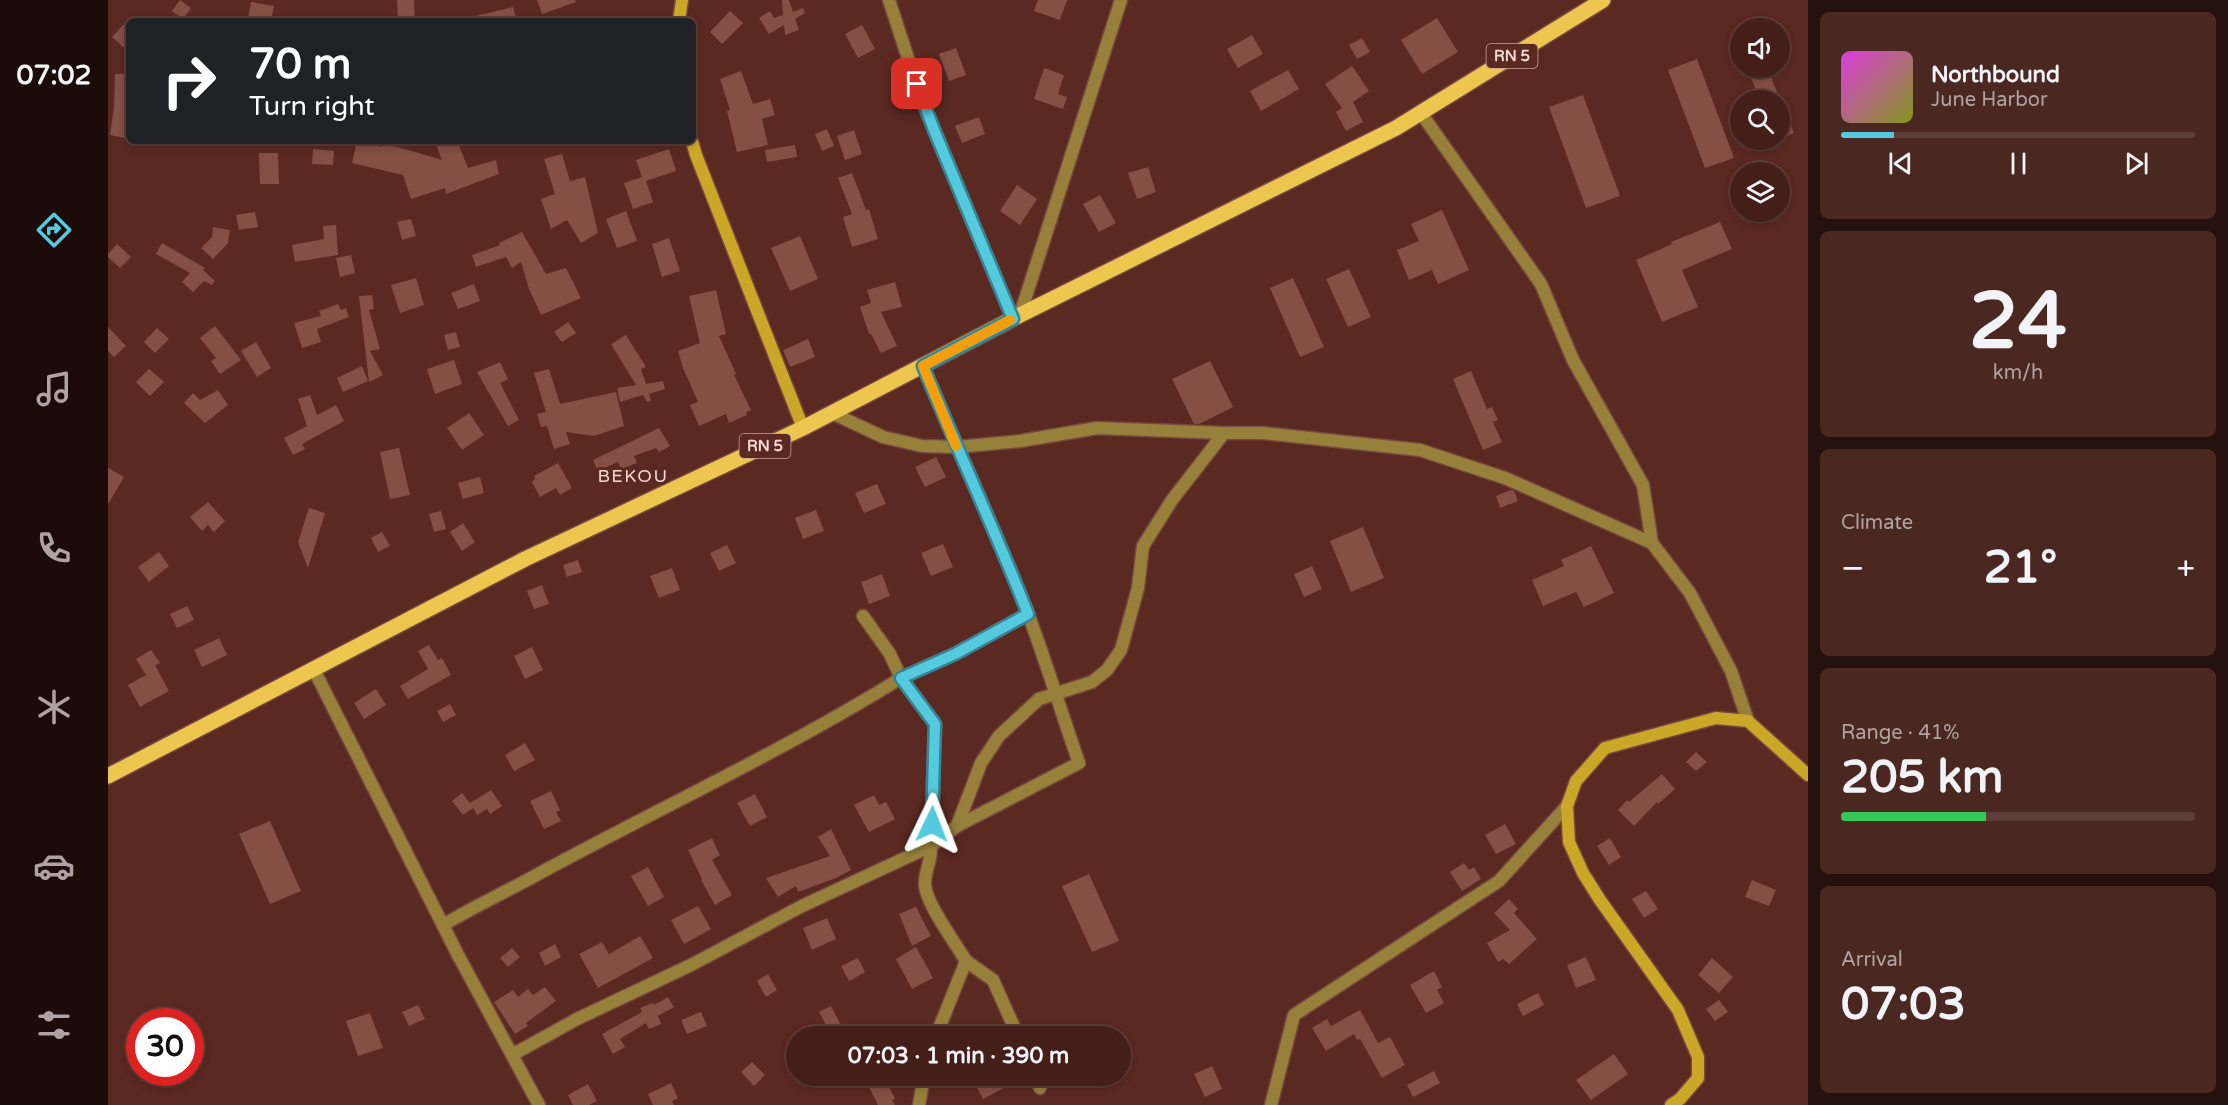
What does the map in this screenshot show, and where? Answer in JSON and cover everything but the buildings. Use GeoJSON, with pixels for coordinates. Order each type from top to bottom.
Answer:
{"type":"FeatureCollection","features":[{"type":"Feature","properties":{"kind":"main road","name":"RN 5"},"geometry":{"type":"LineString","coordinates":[[108,776],[525,559],[803,428],[1017,317],[1385,133],[1603,0]]}},
{"type":"Feature","properties":{"kind":"street"},"geometry":{"type":"LineString","coordinates":[[679,18],[682,0]]}},
{"type":"Feature","properties":{"kind":"street"},"geometry":{"type":"LineString","coordinates":[[889,0],[921,98],[1017,317]]}},
{"type":"Feature","properties":{"kind":"street"},"geometry":{"type":"LineString","coordinates":[[1017,317],[1121,0]]}},
{"type":"Feature","properties":{"kind":"street"},"geometry":{"type":"LineString","coordinates":[[1421,112],[1542,284],[1573,360],[1643,485],[1652,543],[1690,593],[1731,671],[1748,721],[1808,775]]}},
{"type":"Feature","properties":{"kind":"street"},"geometry":{"type":"LineString","coordinates":[[693,144],[803,428]]}},
{"type":"Feature","properties":{"kind":"street"},"geometry":{"type":"LineString","coordinates":[[512,1055],[577,1019],[691,965],[802,906],[931,846],[957,826],[1078,763],[1028,614],[993,525],[923,366]]}},
{"type":"Feature","properties":{"kind":"street"},"geometry":{"type":"LineString","coordinates":[[832,413],[883,437],[922,446],[957,447],[1020,441],[1097,428],[1263,433],[1420,450],[1505,478],[1652,543]]}},
{"type":"Feature","properties":{"kind":"street"},"geometry":{"type":"LineString","coordinates":[[957,826],[981,763],[999,736],[1038,699],[1092,682],[1107,670],[1121,650],[1138,588],[1143,546],[1172,500],[1224,433]]}},
{"type":"Feature","properties":{"kind":"street"},"geometry":{"type":"LineString","coordinates":[[443,925],[836,718],[901,678],[955,654],[1028,614]]}},
{"type":"Feature","properties":{"kind":"street"},"geometry":{"type":"LineString","coordinates":[[863,616],[890,654],[901,678],[935,724],[932,856],[925,884],[931,904],[966,961],[993,980],[1014,1026]]}},
{"type":"Feature","properties":{"kind":"street"},"geometry":{"type":"LineString","coordinates":[[313,668],[443,925],[539,1105]]}},
{"type":"Feature","properties":{"kind":"street"},"geometry":{"type":"LineString","coordinates":[[1271,1105],[1294,1015],[1498,881],[1567,806],[1576,781],[1605,748],[1716,718],[1748,721]]}},
{"type":"Feature","properties":{"kind":"street"},"geometry":{"type":"LineString","coordinates":[[1567,806],[1569,842],[1583,873],[1678,1010],[1693,1042],[1698,1057],[1698,1078],[1680,1099],[1671,1105]]}},
{"type":"Feature","properties":{"kind":"street"},"geometry":{"type":"LineString","coordinates":[[940,1026],[966,961]]}},
{"type":"Feature","properties":{"kind":"street"},"geometry":{"type":"LineString","coordinates":[[919,1105],[922,1086]]}},
{"type":"Feature","properties":{"kind":"slow traffic"},"geometry":{"type":"LineString","coordinates":[[956,446],[923,366],[1010,320]]}},
{"type":"Feature","properties":{"kind":"district","name":"BEKOU"},"geometry":{"type":"Point","coordinates":[633,476]}},
{"type":"Feature","properties":{"kind":"route"},"geometry":{"type":"LineString","coordinates":[[917,84],[1013,319],[923,366],[993,525],[1028,614],[955,654],[901,678],[935,724],[932,824]]}}]}
